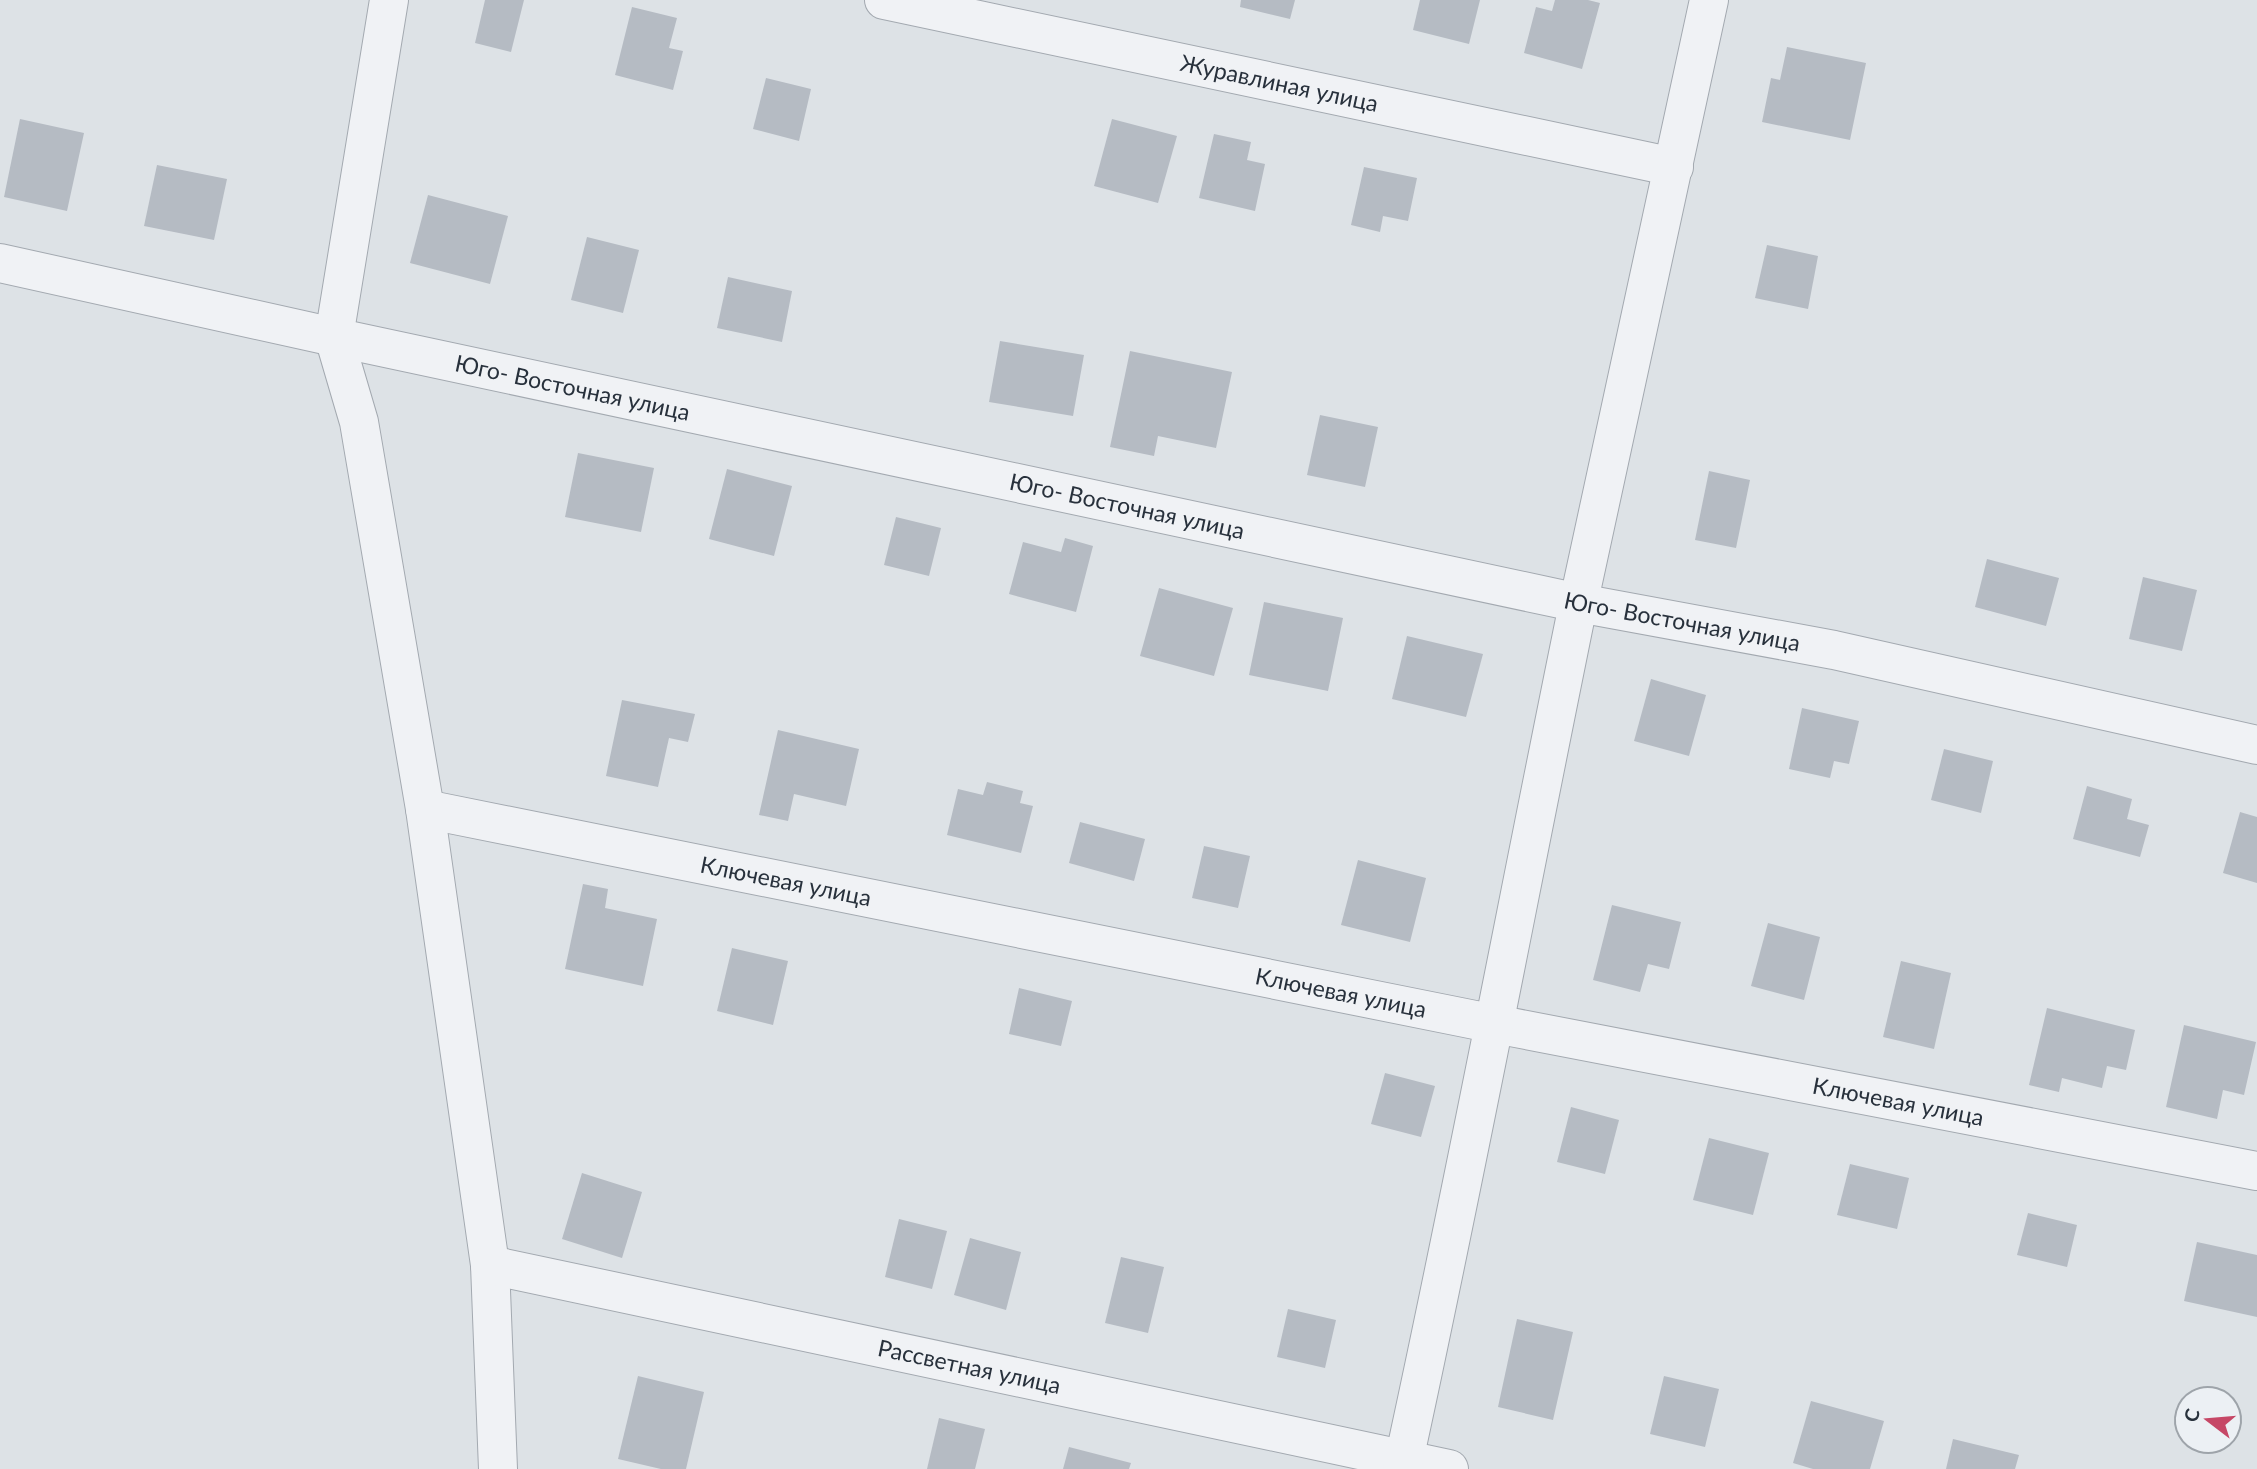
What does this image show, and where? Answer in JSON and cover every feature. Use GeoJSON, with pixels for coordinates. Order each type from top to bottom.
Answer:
{"type":"FeatureCollection","features":[{"type":"Feature","properties":{"kind":"street"},"geometry":{"type":"LineString","coordinates":[[389,0],[334,337],[359,422],[425,809],[490,1265],[498,1469]]}},
{"type":"Feature","properties":{"kind":"street","name":"Журавлиная улица"},"geometry":{"type":"LineString","coordinates":[[884,0],[1674,167]]}},
{"type":"Feature","properties":{"kind":"street"},"geometry":{"type":"LineString","coordinates":[[1403,1464],[1579,603],[1709,0]]}},
{"type":"Feature","properties":{"kind":"street","name":"Юго- Восточная улица"},"geometry":{"type":"LineString","coordinates":[[0,263],[1579,603],[1835,650],[2257,745]]}},
{"type":"Feature","properties":{"kind":"street","name":"Ключевая улица"},"geometry":{"type":"LineString","coordinates":[[425,809],[1495,1024],[2257,1171]]}},
{"type":"Feature","properties":{"kind":"street","name":"Рассветная улица"},"geometry":{"type":"LineString","coordinates":[[490,1265],[1403,1464],[1449,1469]]}},
{"type":"Feature","properties":{"kind":"building"},"geometry":{"type":"Polygon","coordinates":[[[485,0],[524,0],[511,52],[475,43],[485,0]]]}},
{"type":"Feature","properties":{"kind":"building"},"geometry":{"type":"Polygon","coordinates":[[[1241,0],[1295,0],[1290,19],[1240,7],[1241,0]]]}},
{"type":"Feature","properties":{"kind":"building"},"geometry":{"type":"Polygon","coordinates":[[[1420,0],[1480,0],[1469,44],[1413,30],[1420,0]]]}},
{"type":"Feature","properties":{"kind":"building"},"geometry":{"type":"Polygon","coordinates":[[[1555,0],[1588,0],[1600,3],[1582,69],[1524,53],[1536,7],[1552,11],[1555,0]]]}},
{"type":"Feature","properties":{"kind":"building"},"geometry":{"type":"Polygon","coordinates":[[[632,7],[677,18],[669,48],[683,51],[673,90],[615,75],[632,7]]]}},
{"type":"Feature","properties":{"kind":"building"},"geometry":{"type":"Polygon","coordinates":[[[1787,47],[1866,63],[1850,140],[1762,122],[1771,78],[1780,80],[1787,47]]]}},
{"type":"Feature","properties":{"kind":"building"},"geometry":{"type":"Polygon","coordinates":[[[766,78],[811,89],[799,141],[753,129],[766,78]]]}},
{"type":"Feature","properties":{"kind":"building"},"geometry":{"type":"Polygon","coordinates":[[[20,119],[84,133],[67,211],[4,197],[20,119]]]}},
{"type":"Feature","properties":{"kind":"building"},"geometry":{"type":"Polygon","coordinates":[[[1112,119],[1177,136],[1158,203],[1094,186],[1112,119]]]}},
{"type":"Feature","properties":{"kind":"building"},"geometry":{"type":"Polygon","coordinates":[[[1214,134],[1251,142],[1247,160],[1265,164],[1255,211],[1199,198],[1214,134]]]}},
{"type":"Feature","properties":{"kind":"building"},"geometry":{"type":"Polygon","coordinates":[[[157,165],[227,179],[214,240],[144,226],[157,165]]]}},
{"type":"Feature","properties":{"kind":"building"},"geometry":{"type":"Polygon","coordinates":[[[1364,167],[1417,178],[1408,221],[1383,216],[1380,232],[1351,225],[1364,167]]]}},
{"type":"Feature","properties":{"kind":"building"},"geometry":{"type":"Polygon","coordinates":[[[428,195],[508,216],[490,284],[410,263],[428,195]]]}},
{"type":"Feature","properties":{"kind":"building"},"geometry":{"type":"Polygon","coordinates":[[[587,237],[639,250],[623,313],[571,300],[587,237]]]}},
{"type":"Feature","properties":{"kind":"building"},"geometry":{"type":"Polygon","coordinates":[[[1767,245],[1818,256],[1808,309],[1755,298],[1767,245]]]}},
{"type":"Feature","properties":{"kind":"building"},"geometry":{"type":"Polygon","coordinates":[[[728,277],[792,291],[782,342],[717,328],[728,277]]]}},
{"type":"Feature","properties":{"kind":"building"},"geometry":{"type":"Polygon","coordinates":[[[1000,341],[1084,355],[1073,416],[989,402],[1000,341]]]}},
{"type":"Feature","properties":{"kind":"building"},"geometry":{"type":"Polygon","coordinates":[[[1130,351],[1232,372],[1216,448],[1158,436],[1154,456],[1110,447],[1130,351]]]}},
{"type":"Feature","properties":{"kind":"building"},"geometry":{"type":"Polygon","coordinates":[[[1320,415],[1378,427],[1365,487],[1307,475],[1320,415]]]}},
{"type":"Feature","properties":{"kind":"building"},"geometry":{"type":"Polygon","coordinates":[[[578,453],[654,468],[641,532],[565,517],[578,453]]]}},
{"type":"Feature","properties":{"kind":"building"},"geometry":{"type":"Polygon","coordinates":[[[727,469],[792,486],[774,556],[709,539],[727,469]]]}},
{"type":"Feature","properties":{"kind":"building"},"geometry":{"type":"Polygon","coordinates":[[[1709,471],[1750,480],[1736,548],[1695,540],[1709,471]]]}},
{"type":"Feature","properties":{"kind":"building"},"geometry":{"type":"Polygon","coordinates":[[[896,517],[941,528],[929,576],[884,565],[896,517]]]}},
{"type":"Feature","properties":{"kind":"building"},"geometry":{"type":"Polygon","coordinates":[[[1065,538],[1093,546],[1076,612],[1009,594],[1023,542],[1061,552],[1065,538]]]}},
{"type":"Feature","properties":{"kind":"building"},"geometry":{"type":"Polygon","coordinates":[[[1987,559],[2059,578],[2046,626],[1975,607],[1987,559]]]}},
{"type":"Feature","properties":{"kind":"building"},"geometry":{"type":"Polygon","coordinates":[[[2143,577],[2197,590],[2182,651],[2129,639],[2143,577]]]}},
{"type":"Feature","properties":{"kind":"building"},"geometry":{"type":"Polygon","coordinates":[[[1159,588],[1233,608],[1214,676],[1140,656],[1159,588]]]}},
{"type":"Feature","properties":{"kind":"building"},"geometry":{"type":"Polygon","coordinates":[[[1264,602],[1343,618],[1328,691],[1249,675],[1264,602]]]}},
{"type":"Feature","properties":{"kind":"building"},"geometry":{"type":"Polygon","coordinates":[[[1407,636],[1483,654],[1466,717],[1392,699],[1407,636]]]}},
{"type":"Feature","properties":{"kind":"building"},"geometry":{"type":"Polygon","coordinates":[[[1651,679],[1706,695],[1689,756],[1634,741],[1651,679]]]}},
{"type":"Feature","properties":{"kind":"building"},"geometry":{"type":"Polygon","coordinates":[[[622,700],[695,714],[688,742],[669,738],[658,787],[606,776],[622,700]]]}},
{"type":"Feature","properties":{"kind":"building"},"geometry":{"type":"Polygon","coordinates":[[[1802,708],[1859,721],[1849,764],[1834,761],[1830,778],[1789,769],[1802,708]]]}},
{"type":"Feature","properties":{"kind":"building"},"geometry":{"type":"Polygon","coordinates":[[[778,730],[859,749],[846,806],[794,794],[788,821],[759,815],[778,730]]]}},
{"type":"Feature","properties":{"kind":"building"},"geometry":{"type":"Polygon","coordinates":[[[1944,749],[1993,761],[1981,813],[1931,800],[1944,749]]]}},
{"type":"Feature","properties":{"kind":"building"},"geometry":{"type":"Polygon","coordinates":[[[987,782],[1023,791],[1020,803],[1033,806],[1021,853],[947,835],[958,789],[983,795],[987,782]]]}},
{"type":"Feature","properties":{"kind":"building"},"geometry":{"type":"Polygon","coordinates":[[[2087,786],[2132,799],[2127,819],[2149,825],[2140,857],[2073,839],[2087,786]]]}},
{"type":"Feature","properties":{"kind":"building"},"geometry":{"type":"Polygon","coordinates":[[[2240,812],[2257,817],[2257,883],[2223,873],[2240,812]]]}},
{"type":"Feature","properties":{"kind":"building"},"geometry":{"type":"Polygon","coordinates":[[[1080,822],[1145,839],[1134,881],[1069,863],[1080,822]]]}},
{"type":"Feature","properties":{"kind":"building"},"geometry":{"type":"Polygon","coordinates":[[[1204,846],[1250,856],[1238,908],[1192,898],[1204,846]]]}},
{"type":"Feature","properties":{"kind":"building"},"geometry":{"type":"Polygon","coordinates":[[[1358,860],[1426,878],[1410,942],[1341,925],[1358,860]]]}},
{"type":"Feature","properties":{"kind":"building"},"geometry":{"type":"Polygon","coordinates":[[[583,884],[608,889],[605,908],[657,919],[643,986],[565,969],[583,884]]]}},
{"type":"Feature","properties":{"kind":"building"},"geometry":{"type":"Polygon","coordinates":[[[1612,905],[1681,922],[1669,969],[1648,964],[1640,992],[1593,980],[1612,905]]]}},
{"type":"Feature","properties":{"kind":"building"},"geometry":{"type":"Polygon","coordinates":[[[1768,923],[1820,937],[1804,1000],[1751,986],[1768,923]]]}},
{"type":"Feature","properties":{"kind":"building"},"geometry":{"type":"Polygon","coordinates":[[[732,948],[788,961],[773,1025],[717,1011],[732,948]]]}},
{"type":"Feature","properties":{"kind":"building"},"geometry":{"type":"Polygon","coordinates":[[[1901,961],[1951,973],[1934,1049],[1883,1037],[1901,961]]]}},
{"type":"Feature","properties":{"kind":"building"},"geometry":{"type":"Polygon","coordinates":[[[1019,988],[1072,1001],[1061,1046],[1009,1034],[1019,988]]]}},
{"type":"Feature","properties":{"kind":"building"},"geometry":{"type":"Polygon","coordinates":[[[2047,1008],[2135,1030],[2126,1070],[2107,1066],[2102,1088],[2062,1078],[2059,1092],[2029,1085],[2047,1008]]]}},
{"type":"Feature","properties":{"kind":"building"},"geometry":{"type":"Polygon","coordinates":[[[2184,1025],[2256,1042],[2244,1095],[2223,1090],[2217,1119],[2166,1107],[2184,1025]]]}},
{"type":"Feature","properties":{"kind":"building"},"geometry":{"type":"Polygon","coordinates":[[[1385,1073],[1435,1086],[1421,1137],[1371,1124],[1385,1073]]]}},
{"type":"Feature","properties":{"kind":"building"},"geometry":{"type":"Polygon","coordinates":[[[1571,1107],[1619,1120],[1605,1174],[1557,1162],[1571,1107]]]}},
{"type":"Feature","properties":{"kind":"building"},"geometry":{"type":"Polygon","coordinates":[[[1709,1138],[1769,1153],[1753,1215],[1693,1200],[1709,1138]]]}},
{"type":"Feature","properties":{"kind":"building"},"geometry":{"type":"Polygon","coordinates":[[[1850,1164],[1909,1178],[1897,1229],[1837,1215],[1850,1164]]]}},
{"type":"Feature","properties":{"kind":"building"},"geometry":{"type":"Polygon","coordinates":[[[582,1173],[642,1192],[622,1258],[562,1239],[582,1173]]]}},
{"type":"Feature","properties":{"kind":"building"},"geometry":{"type":"Polygon","coordinates":[[[2028,1213],[2077,1225],[2067,1267],[2017,1255],[2028,1213]]]}},
{"type":"Feature","properties":{"kind":"building"},"geometry":{"type":"Polygon","coordinates":[[[899,1219],[947,1231],[932,1289],[885,1277],[899,1219]]]}},
{"type":"Feature","properties":{"kind":"building"},"geometry":{"type":"Polygon","coordinates":[[[970,1238],[1021,1252],[1006,1310],[954,1295],[970,1238]]]}},
{"type":"Feature","properties":{"kind":"building"},"geometry":{"type":"Polygon","coordinates":[[[2197,1242],[2257,1255],[2257,1317],[2184,1301],[2197,1242]]]}},
{"type":"Feature","properties":{"kind":"building"},"geometry":{"type":"Polygon","coordinates":[[[1121,1257],[1164,1267],[1148,1333],[1105,1323],[1121,1257]]]}},
{"type":"Feature","properties":{"kind":"building"},"geometry":{"type":"Polygon","coordinates":[[[1288,1309],[1336,1320],[1325,1368],[1277,1357],[1288,1309]]]}},
{"type":"Feature","properties":{"kind":"building"},"geometry":{"type":"Polygon","coordinates":[[[1517,1319],[1573,1332],[1553,1420],[1498,1407],[1517,1319]]]}},
{"type":"Feature","properties":{"kind":"building"},"geometry":{"type":"Polygon","coordinates":[[[638,1376],[704,1392],[686,1469],[661,1469],[618,1459],[638,1376]]]}},
{"type":"Feature","properties":{"kind":"building"},"geometry":{"type":"Polygon","coordinates":[[[1664,1376],[1719,1389],[1705,1447],[1650,1434],[1664,1376]]]}},
{"type":"Feature","properties":{"kind":"building"},"geometry":{"type":"Polygon","coordinates":[[[1811,1401],[1884,1421],[1870,1469],[1813,1469],[1793,1463],[1811,1401]]]}},
{"type":"Feature","properties":{"kind":"building"},"geometry":{"type":"Polygon","coordinates":[[[939,1418],[985,1429],[975,1469],[927,1469],[939,1418]]]}},
{"type":"Feature","properties":{"kind":"building"},"geometry":{"type":"Polygon","coordinates":[[[1953,1439],[2019,1455],[2015,1469],[1946,1469],[1953,1439]]]}},
{"type":"Feature","properties":{"kind":"building"},"geometry":{"type":"Polygon","coordinates":[[[1069,1447],[1131,1463],[1129,1469],[1063,1469],[1069,1447]]]}}]}
